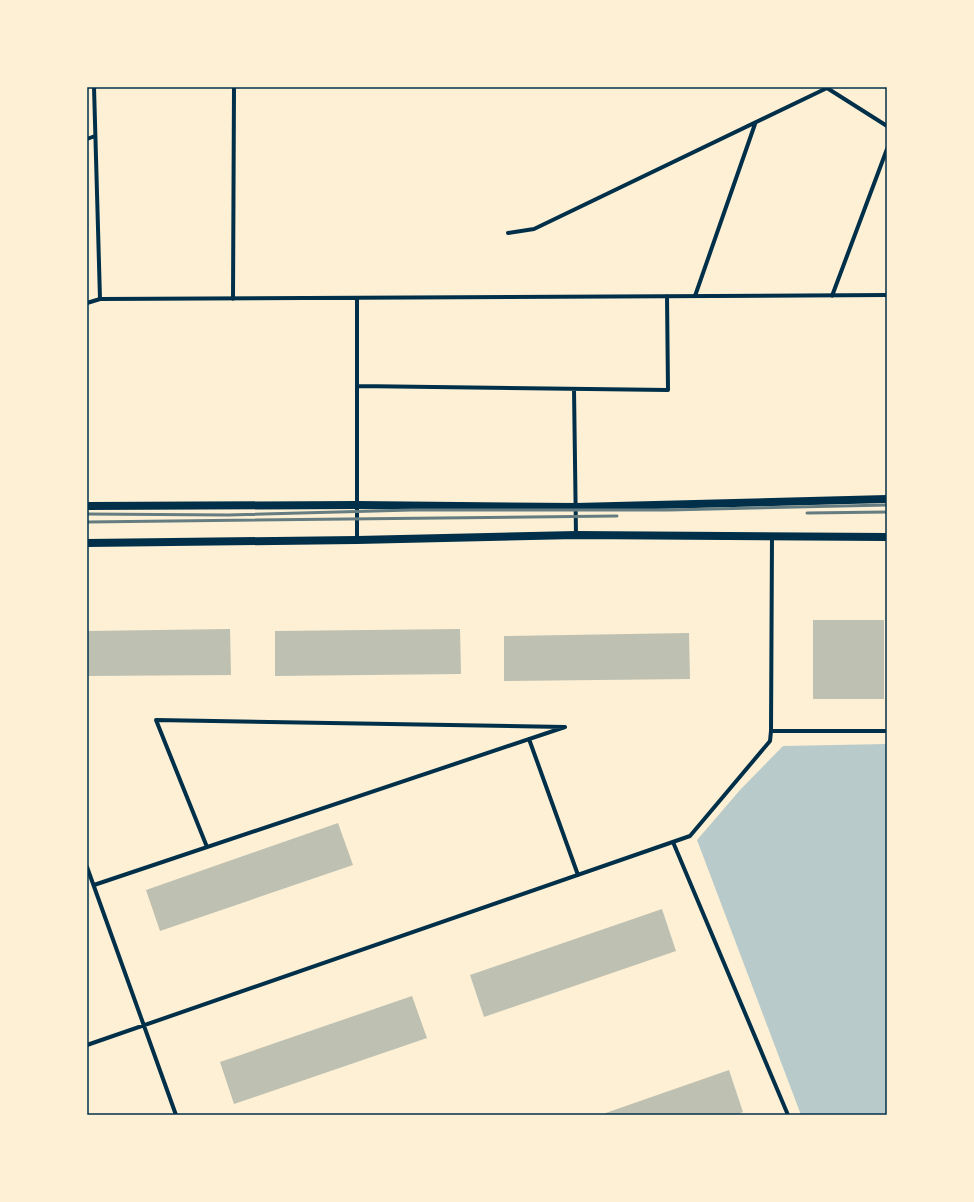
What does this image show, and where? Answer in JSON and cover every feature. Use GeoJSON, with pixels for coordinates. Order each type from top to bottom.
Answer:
{"type":"FeatureCollection","features":[{"type":"Feature","properties":{"kind":"main road"},"geometry":{"type":"LineString","coordinates":[[87,506],[357,505],[576,507],[887,499]]}},
{"type":"Feature","properties":{"kind":"main road"},"geometry":{"type":"LineString","coordinates":[[87,543],[357,540],[576,535],[887,537]]}},
{"type":"Feature","properties":{"kind":"street"},"geometry":{"type":"LineString","coordinates":[[94,87],[100,299]]}},
{"type":"Feature","properties":{"kind":"street"},"geometry":{"type":"LineString","coordinates":[[233,298],[234,87]]}},
{"type":"Feature","properties":{"kind":"street"},"geometry":{"type":"LineString","coordinates":[[508,233],[534,230],[827,88],[887,126]]}},
{"type":"Feature","properties":{"kind":"street"},"geometry":{"type":"LineString","coordinates":[[695,296],[755,124]]}},
{"type":"Feature","properties":{"kind":"street"},"geometry":{"type":"LineString","coordinates":[[87,139],[95,136]]}},
{"type":"Feature","properties":{"kind":"street"},"geometry":{"type":"LineString","coordinates":[[832,296],[887,149]]}},
{"type":"Feature","properties":{"kind":"street"},"geometry":{"type":"LineString","coordinates":[[87,303],[100,299],[887,295]]}},
{"type":"Feature","properties":{"kind":"street"},"geometry":{"type":"LineString","coordinates":[[357,386],[668,390],[667,296]]}},
{"type":"Feature","properties":{"kind":"street"},"geometry":{"type":"LineString","coordinates":[[357,298],[357,540]]}},
{"type":"Feature","properties":{"kind":"street"},"geometry":{"type":"LineString","coordinates":[[574,389],[576,535]]}},
{"type":"Feature","properties":{"kind":"street"},"geometry":{"type":"LineString","coordinates":[[87,1045],[690,836],[770,741],[772,536]]}},
{"type":"Feature","properties":{"kind":"street"},"geometry":{"type":"LineString","coordinates":[[94,885],[565,727],[156,720],[207,847]]}},
{"type":"Feature","properties":{"kind":"street"},"geometry":{"type":"LineString","coordinates":[[771,731],[887,731]]}},
{"type":"Feature","properties":{"kind":"street"},"geometry":{"type":"LineString","coordinates":[[529,740],[578,875]]}},
{"type":"Feature","properties":{"kind":"street"},"geometry":{"type":"LineString","coordinates":[[673,842],[788,1115]]}},
{"type":"Feature","properties":{"kind":"street"},"geometry":{"type":"LineString","coordinates":[[87,867],[176,1115]]}},
{"type":"Feature","properties":{"kind":"shaded area"},"geometry":{"type":"Polygon","coordinates":[[[887,744],[887,1115],[801,1115],[697,840],[740,790],[783,746],[887,744]]]}},
{"type":"Feature","properties":{"kind":"building"},"geometry":{"type":"Polygon","coordinates":[[[813,620],[884,620],[884,699],[813,699],[813,620]]]}},
{"type":"Feature","properties":{"kind":"building"},"geometry":{"type":"Polygon","coordinates":[[[230,629],[231,675],[87,676],[87,631],[230,629]]]}},
{"type":"Feature","properties":{"kind":"building"},"geometry":{"type":"Polygon","coordinates":[[[460,629],[461,674],[275,676],[275,631],[460,629]]]}},
{"type":"Feature","properties":{"kind":"building"},"geometry":{"type":"Polygon","coordinates":[[[689,633],[690,679],[504,681],[504,636],[689,633]]]}},
{"type":"Feature","properties":{"kind":"building"},"geometry":{"type":"Polygon","coordinates":[[[338,823],[353,865],[160,931],[146,890],[338,823]]]}},
{"type":"Feature","properties":{"kind":"building"},"geometry":{"type":"Polygon","coordinates":[[[662,909],[676,951],[484,1017],[470,975],[662,909]]]}},
{"type":"Feature","properties":{"kind":"building"},"geometry":{"type":"Polygon","coordinates":[[[412,996],[427,1038],[234,1104],[220,1062],[412,996]]]}},
{"type":"Feature","properties":{"kind":"building"},"geometry":{"type":"Polygon","coordinates":[[[729,1070],[743,1112],[736,1115],[600,1115],[729,1070]]]}},
{"type":"Feature","properties":{"kind":"railway"},"geometry":{"type":"LineString","coordinates":[[87,514],[228,515],[412,510],[669,510],[887,505]]}},
{"type":"Feature","properties":{"kind":"railway"},"geometry":{"type":"LineString","coordinates":[[807,513],[887,512]]}},
{"type":"Feature","properties":{"kind":"railway"},"geometry":{"type":"LineString","coordinates":[[87,522],[617,516]]}}]}
